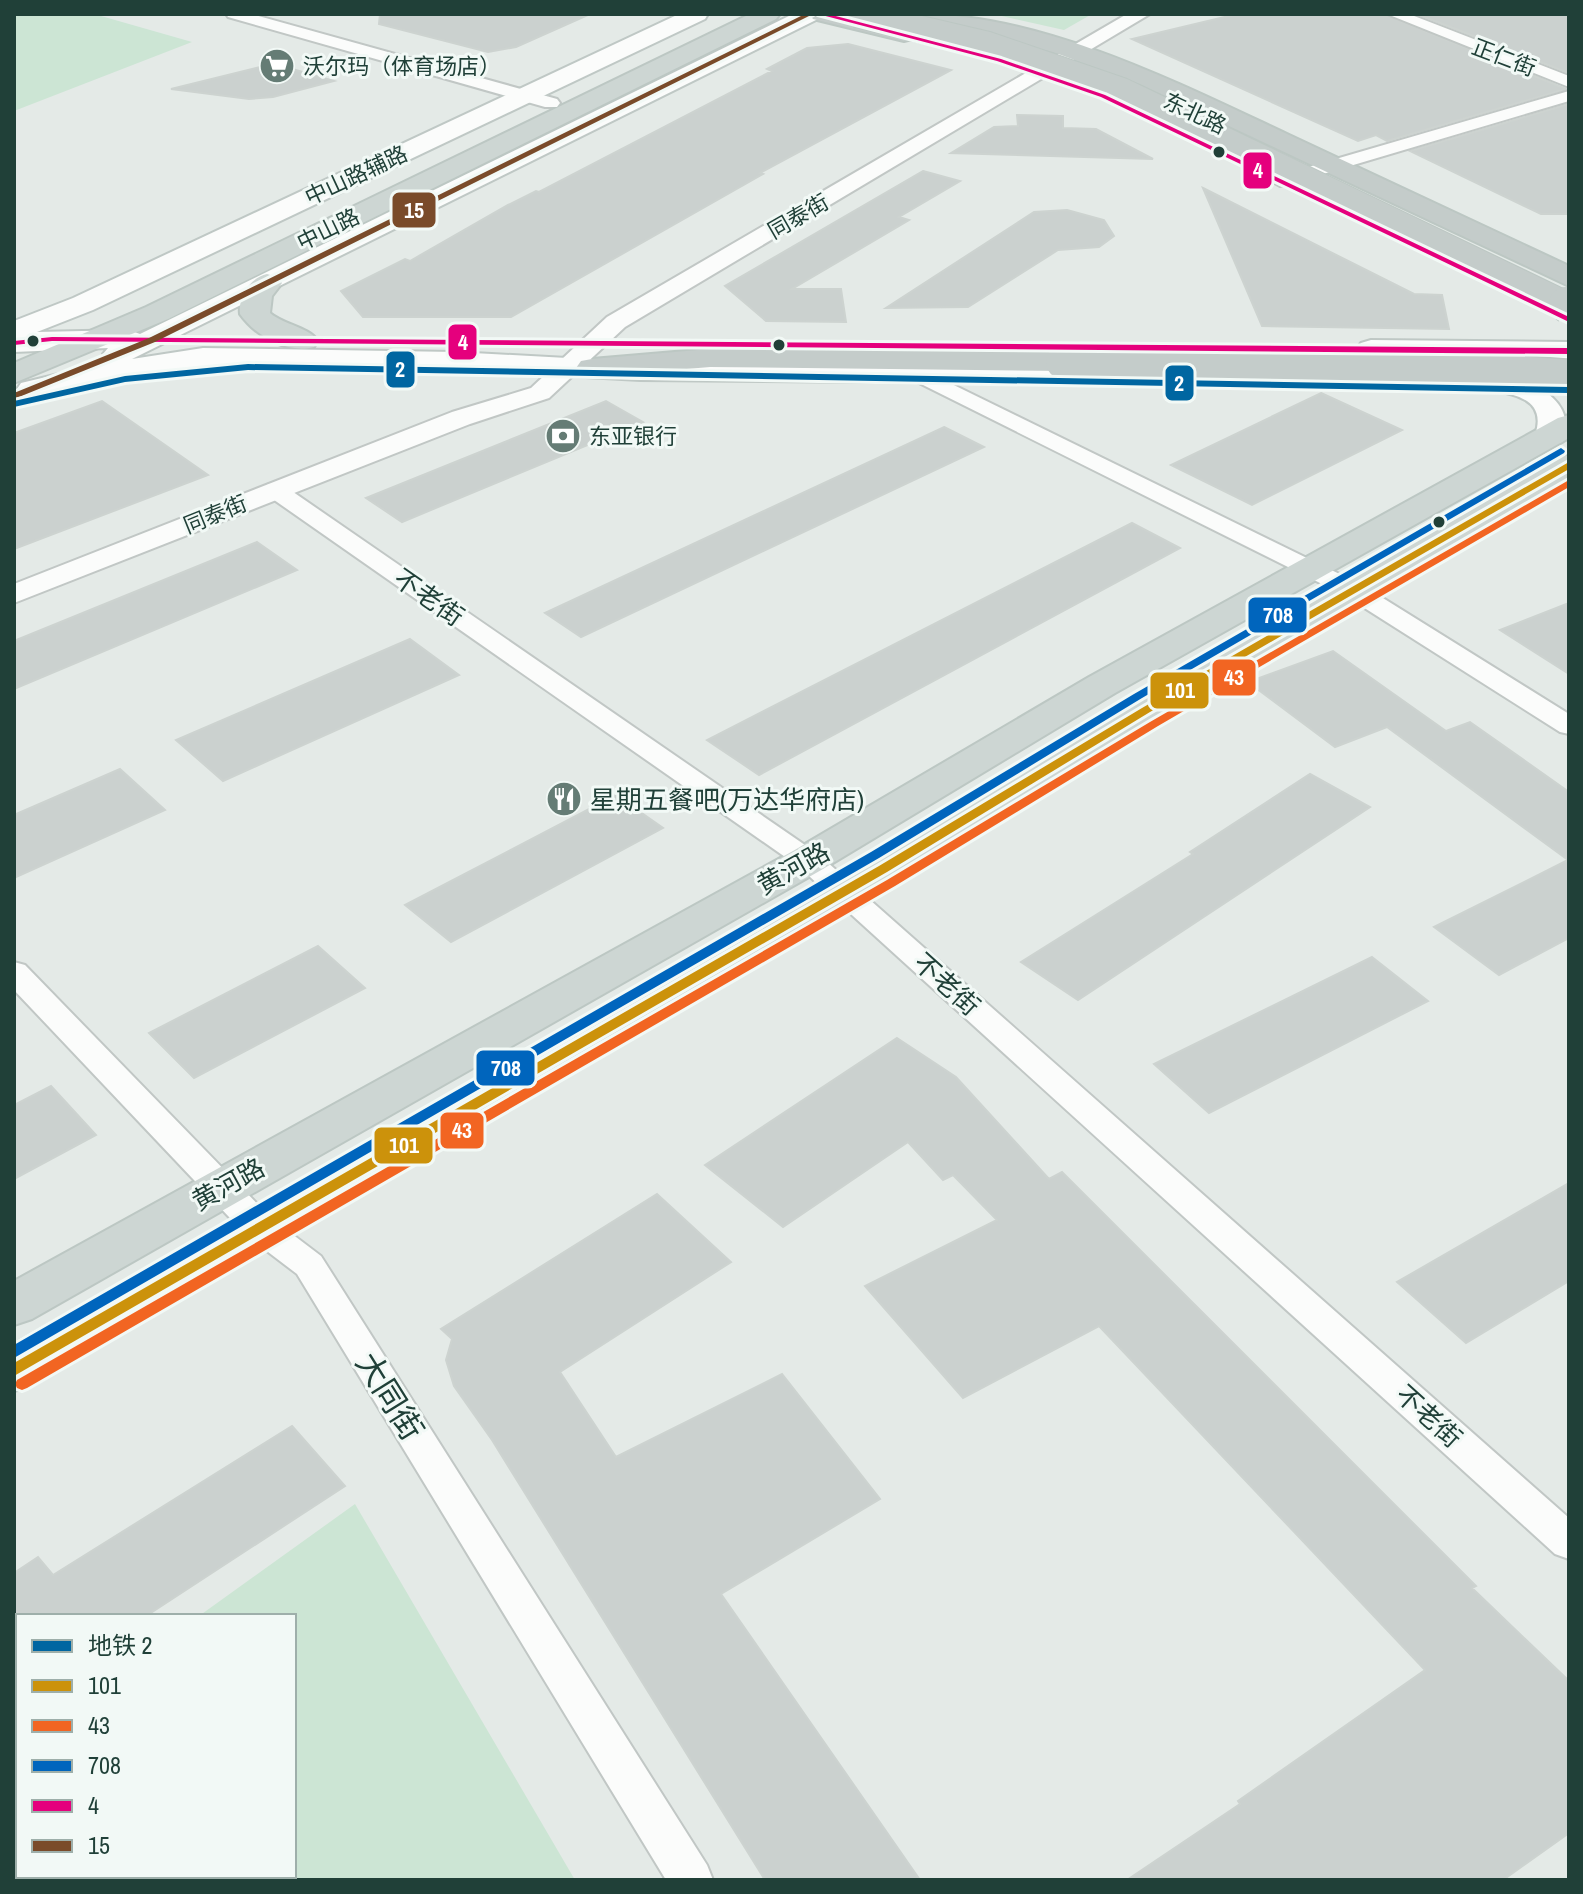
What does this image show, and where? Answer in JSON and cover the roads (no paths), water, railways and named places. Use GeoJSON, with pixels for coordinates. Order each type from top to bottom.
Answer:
{"type":"FeatureCollection","features":[{"type":"Feature","properties":{"kind":"highway","name":"东北路"},"geometry":{"type":"LineString","coordinates":[[821,14],[1035,70],[1137,112],[1569,320]]}},
{"type":"Feature","properties":{"kind":"highway","name":"东北路"},"geometry":{"type":"LineString","coordinates":[[856,14],[988,45],[1122,91],[1569,306]]}},
{"type":"Feature","properties":{"kind":"highway","name":"东北路"},"geometry":{"type":"LineString","coordinates":[[892,14],[1048,54],[1135,85],[1569,291]]}},
{"type":"Feature","properties":{"kind":"highway","name":"东北路"},"geometry":{"type":"LineString","coordinates":[[931,14],[1069,50],[1192,97],[1569,277]]}},
{"type":"Feature","properties":{"kind":"highway"},"geometry":{"type":"LineString","coordinates":[[572,357],[1421,366],[1569,377]]}},
{"type":"Feature","properties":{"kind":"main road","name":"中山路辅路"},"geometry":{"type":"LineString","coordinates":[[14,331],[93,299],[697,14]]}},
{"type":"Feature","properties":{"kind":"main road","name":"中山路"},"geometry":{"type":"LineString","coordinates":[[14,353],[122,310],[735,14]]}},
{"type":"Feature","properties":{"kind":"main road","name":"中山路"},"geometry":{"type":"LineString","coordinates":[[20,387],[98,339],[768,14]]}},
{"type":"Feature","properties":{"kind":"main road"},"geometry":{"type":"LineString","coordinates":[[20,387],[152,340],[810,14]]}},
{"type":"Feature","properties":{"kind":"main road"},"geometry":{"type":"LineString","coordinates":[[152,340],[227,278]]}},
{"type":"Feature","properties":{"kind":"main road"},"geometry":{"type":"LineString","coordinates":[[267,283],[255,295],[252,305],[257,317],[279,335],[303,341]]}},
{"type":"Feature","properties":{"kind":"main road"},"geometry":{"type":"LineString","coordinates":[[14,343],[52,339],[303,341],[917,373],[1483,379],[1511,384],[1549,403],[1556,413],[1563,441]]}},
{"type":"Feature","properties":{"kind":"main road"},"geometry":{"type":"LineString","coordinates":[[20,387],[203,357],[440,361],[572,357],[1562,349]]}},
{"type":"Feature","properties":{"kind":"main road"},"geometry":{"type":"LineString","coordinates":[[1469,350],[1483,379]]}},
{"type":"Feature","properties":{"kind":"main road","name":"黄河路"},"geometry":{"type":"LineString","coordinates":[[14,1305],[808,860],[1102,685],[1311,568],[1563,441]]}},
{"type":"Feature","properties":{"kind":"main road","name":"黄河路"},"geometry":{"type":"LineString","coordinates":[[14,1370],[843,891],[1353,590],[1563,441]]}},
{"type":"Feature","properties":{"kind":"street"},"geometry":{"type":"LineString","coordinates":[[234,14],[551,103]]}},
{"type":"Feature","properties":{"kind":"street","name":"同泰街"},"geometry":{"type":"LineString","coordinates":[[1069,50],[1119,14]]}},
{"type":"Feature","properties":{"kind":"street","name":"同泰街"},"geometry":{"type":"LineString","coordinates":[[14,594],[461,418],[464,406],[511,390],[572,357],[595,318],[1069,50],[1141,14]]}},
{"type":"Feature","properties":{"kind":"street","name":"正仁街"},"geometry":{"type":"LineString","coordinates":[[1395,14],[1569,82]]}},
{"type":"Feature","properties":{"kind":"street"},"geometry":{"type":"LineString","coordinates":[[286,29],[311,19]]}},
{"type":"Feature","properties":{"kind":"street"},"geometry":{"type":"LineString","coordinates":[[1280,181],[1569,96]]}},
{"type":"Feature","properties":{"kind":"street"},"geometry":{"type":"LineString","coordinates":[[917,373],[1353,590],[1569,726]]}},
{"type":"Feature","properties":{"kind":"street","name":"不老街"},"geometry":{"type":"LineString","coordinates":[[275,490],[808,860],[1569,1542]]}},
{"type":"Feature","properties":{"kind":"street","name":"大同街"},"geometry":{"type":"LineString","coordinates":[[14,972],[259,1227],[309,1265],[691,1880]]}},
{"type":"Feature","properties":{"kind":"metro line","name":"2"},"geometry":{"type":"LineString","coordinates":[[14,404],[125,379],[248,367],[1569,390]]}},
{"type":"Feature","properties":{"kind":"place","name":"沃尔玛（体育场店）"},"geometry":{"type":"Point","coordinates":[277,66]}},
{"type":"Feature","properties":{"kind":"place","name":"东亚银行"},"geometry":{"type":"Point","coordinates":[563,436]}},
{"type":"Feature","properties":{"kind":"place","name":"星期五餐吧(万达华府店)"},"geometry":{"type":"Point","coordinates":[564,799]}}]}
